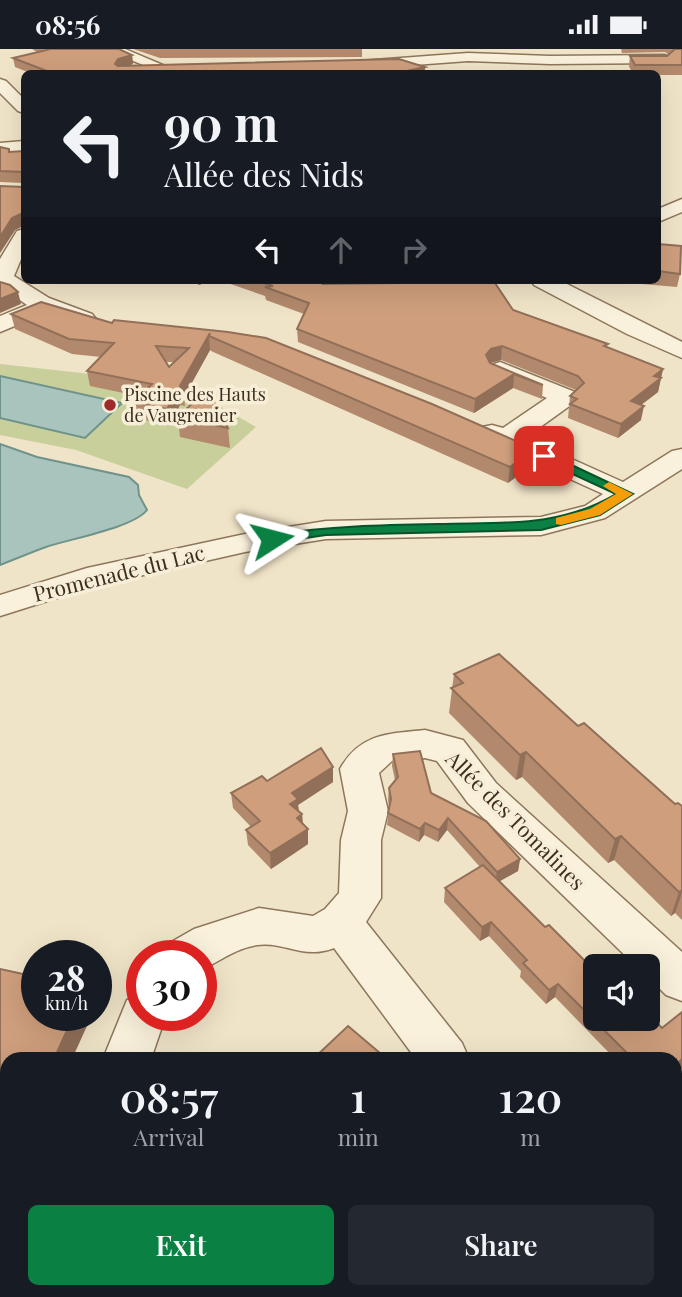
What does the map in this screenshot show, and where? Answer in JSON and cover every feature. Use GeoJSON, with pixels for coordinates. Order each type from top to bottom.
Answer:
{"type":"FeatureCollection","features":[{"type":"Feature","properties":{"kind":"street"},"geometry":{"type":"LineString","coordinates":[[111,49],[164,66],[142,70]]}},
{"type":"Feature","properties":{"kind":"street"},"geometry":{"type":"LineString","coordinates":[[347,69],[468,57],[550,60],[665,59]]}},
{"type":"Feature","properties":{"kind":"street"},"geometry":{"type":"LineString","coordinates":[[0,83],[21,100]]}},
{"type":"Feature","properties":{"kind":"street"},"geometry":{"type":"LineString","coordinates":[[0,148],[21,146]]}},
{"type":"Feature","properties":{"kind":"street"},"geometry":{"type":"LineString","coordinates":[[661,215],[682,205]]}},
{"type":"Feature","properties":{"kind":"street"},"geometry":{"type":"LineString","coordinates":[[21,240],[3,277],[14,289],[46,305],[106,324]]}},
{"type":"Feature","properties":{"kind":"street"},"geometry":{"type":"LineString","coordinates":[[550,284],[682,351]]}},
{"type":"Feature","properties":{"kind":"street"},"geometry":{"type":"LineString","coordinates":[[0,325],[46,305]]}},
{"type":"Feature","properties":{"kind":"street"},"geometry":{"type":"LineString","coordinates":[[500,370],[566,397],[505,439]]}},
{"type":"Feature","properties":{"kind":"street"},"geometry":{"type":"LineString","coordinates":[[469,423],[626,494]]}},
{"type":"Feature","properties":{"kind":"street","name":"Promenade du Lac"},"geometry":{"type":"LineString","coordinates":[[0,606],[87,578],[245,544],[326,530],[541,526],[595,512],[682,457]]}},
{"type":"Feature","properties":{"kind":"street","name":"Allée des Tomalines"},"geometry":{"type":"LineString","coordinates":[[340,922],[360,898],[361,840],[368,811],[359,769],[382,748],[425,744],[450,750],[482,793],[682,981]]}},
{"type":"Feature","properties":{"kind":"street"},"geometry":{"type":"LineString","coordinates":[[216,940],[259,926],[318,935],[340,922],[440,1052]]}},
{"type":"Feature","properties":{"kind":"street"},"geometry":{"type":"LineString","coordinates":[[130,1052],[137,1031]]}},
{"type":"Feature","properties":{"kind":"green space","name":"Piscine des Hauts de Vaugrenier"},"geometry":{"type":"Polygon","coordinates":[[[0,364],[182,384],[256,427],[187,489],[76,450],[0,435],[0,364]]]}},
{"type":"Feature","properties":{"kind":"water"},"geometry":{"type":"Polygon","coordinates":[[[0,376],[122,403],[85,438],[0,418],[0,376]]]}},
{"type":"Feature","properties":{"kind":"water"},"geometry":{"type":"Polygon","coordinates":[[[0,444],[37,457],[129,477],[138,485],[139,495],[147,510],[115,528],[46,547],[0,565],[0,444]]]}},
{"type":"Feature","properties":{"kind":"building"},"geometry":{"type":"Polygon","coordinates":[[[45,49],[119,49],[132,55],[118,59],[115,64],[118,66],[399,59],[425,67],[412,70],[44,70],[13,58],[47,50],[45,49]]]}},
{"type":"Feature","properties":{"kind":"building"},"geometry":{"type":"Polygon","coordinates":[[[675,49],[682,49],[682,65],[635,65],[630,56],[667,56],[675,49]]]}},
{"type":"Feature","properties":{"kind":"building"},"geometry":{"type":"Polygon","coordinates":[[[0,147],[9,149],[9,152],[21,151],[21,172],[0,171],[0,147]]]}},
{"type":"Feature","properties":{"kind":"building"},"geometry":{"type":"Polygon","coordinates":[[[0,186],[21,187],[21,214],[12,218],[0,237],[0,186]]]}},
{"type":"Feature","properties":{"kind":"building"},"geometry":{"type":"Polygon","coordinates":[[[661,244],[681,246],[680,274],[661,271],[661,244]]]}},
{"type":"Feature","properties":{"kind":"building"},"geometry":{"type":"Polygon","coordinates":[[[0,282],[10,285],[18,292],[0,299],[0,282]]]}},
{"type":"Feature","properties":{"kind":"building"},"geometry":{"type":"Polygon","coordinates":[[[267,284],[496,284],[513,310],[608,344],[604,346],[663,369],[654,376],[661,378],[631,401],[644,406],[621,424],[570,404],[577,399],[570,396],[584,383],[578,376],[502,346],[491,349],[486,355],[490,363],[543,385],[514,374],[475,399],[297,329],[309,303],[265,287],[273,286],[267,284]]]}},
{"type":"Feature","properties":{"kind":"building"},"geometry":{"type":"Polygon","coordinates":[[[41,302],[112,323],[114,320],[266,338],[432,404],[534,449],[510,467],[209,336],[210,333],[180,386],[183,390],[178,389],[167,409],[132,402],[152,384],[87,371],[114,343],[69,339],[11,314],[41,302]],[[156,346],[169,367],[189,348],[156,346]]]}},
{"type":"Feature","properties":{"kind":"building"},"geometry":{"type":"Polygon","coordinates":[[[201,395],[215,398],[228,428],[178,417],[201,395]]]}},
{"type":"Feature","properties":{"kind":"building"},"geometry":{"type":"Polygon","coordinates":[[[499,654],[578,726],[584,723],[675,804],[682,806],[682,890],[679,892],[621,836],[615,839],[526,752],[520,755],[451,688],[463,683],[454,674],[499,654]]]}},
{"type":"Feature","properties":{"kind":"building"},"geometry":{"type":"Polygon","coordinates":[[[321,748],[333,767],[292,793],[298,799],[290,804],[302,814],[297,818],[308,829],[270,853],[246,830],[260,821],[231,793],[262,776],[267,781],[321,748]]]}},
{"type":"Feature","properties":{"kind":"building"},"geometry":{"type":"Polygon","coordinates":[[[420,751],[431,793],[486,821],[520,859],[497,872],[448,818],[439,830],[425,823],[420,829],[388,813],[391,799],[389,788],[398,777],[393,754],[420,751]]]}},
{"type":"Feature","properties":{"kind":"building"},"geometry":{"type":"Polygon","coordinates":[[[483,865],[545,927],[549,925],[583,959],[583,1009],[558,984],[549,990],[523,963],[527,960],[491,922],[482,927],[445,888],[483,865]]]}},
{"type":"Feature","properties":{"kind":"building"},"geometry":{"type":"Polygon","coordinates":[[[0,969],[21,974],[21,1031],[67,1031],[57,1052],[0,1052],[0,969]]]}},
{"type":"Feature","properties":{"kind":"building"},"geometry":{"type":"Polygon","coordinates":[[[682,1012],[682,1052],[626,1052],[605,1031],[660,1031],[660,1026],[662,1028],[682,1012]]]}},
{"type":"Feature","properties":{"kind":"building"},"geometry":{"type":"Polygon","coordinates":[[[348,1026],[379,1052],[320,1052],[348,1026]]]}},
{"type":"Feature","properties":{"kind":"slow traffic"},"geometry":{"type":"LineString","coordinates":[[561,521],[595,512],[626,494],[609,486]]}},
{"type":"Feature","properties":{"kind":"place","name":"Piscine des Hauts de Vaugrenier"},"geometry":{"type":"Point","coordinates":[110,405]}},
{"type":"Feature","properties":{"kind":"route"},"geometry":{"type":"LineString","coordinates":[[272,539],[326,530],[541,526],[595,512],[626,494],[544,456]]}}]}
